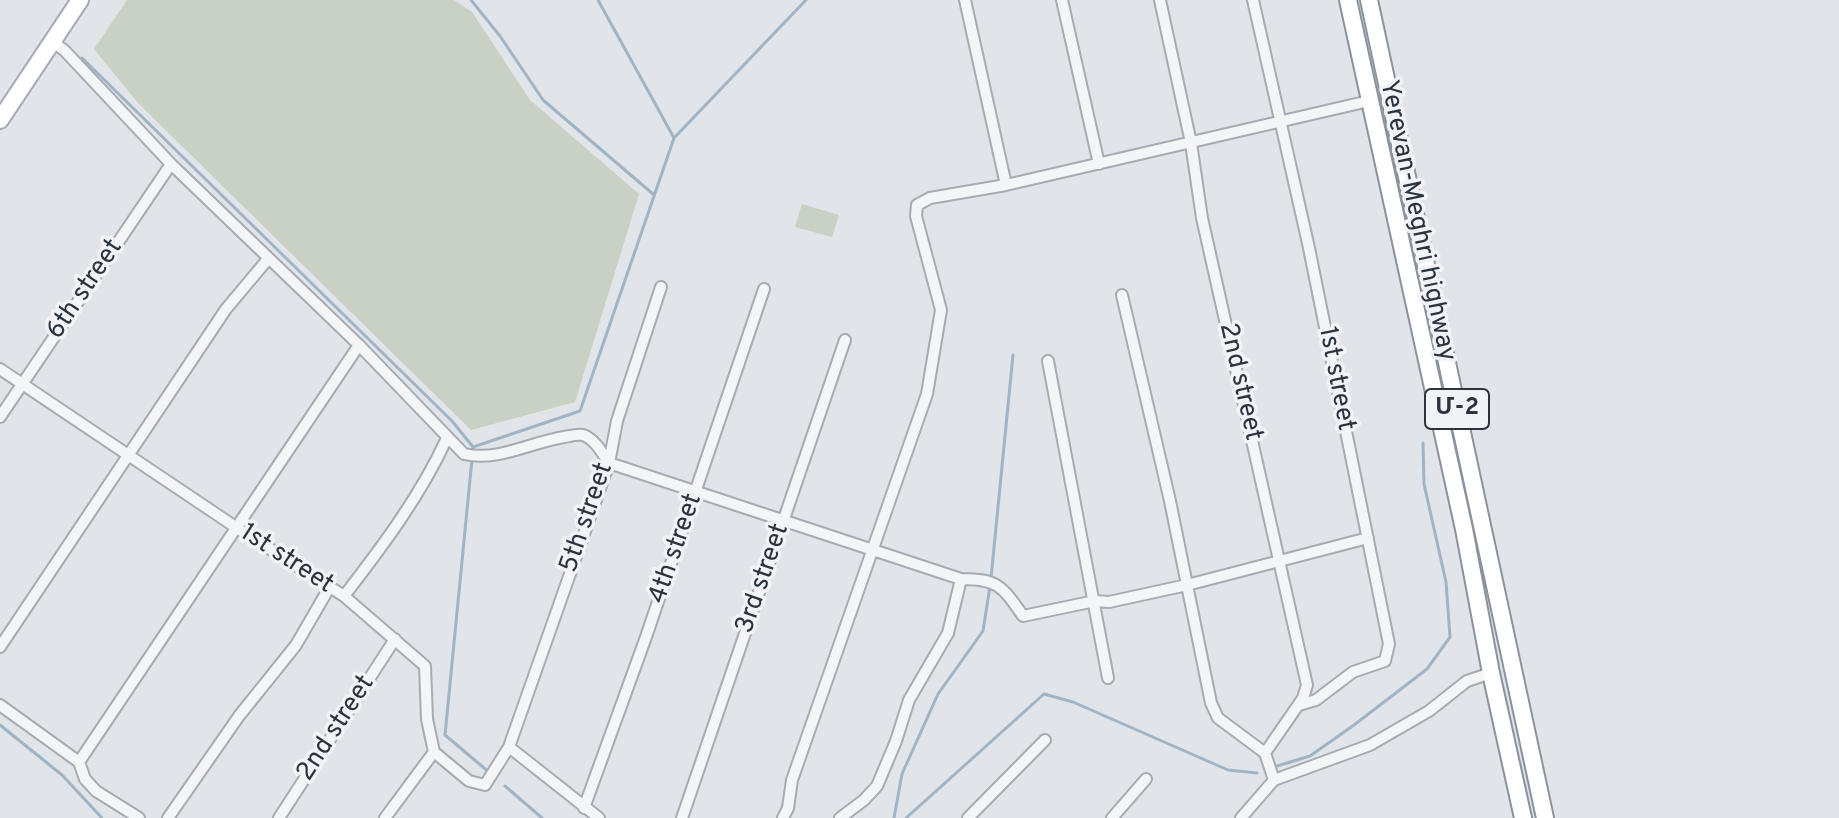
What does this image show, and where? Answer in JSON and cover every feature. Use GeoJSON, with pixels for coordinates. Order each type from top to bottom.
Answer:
{"type":"FeatureCollection","features":[{"type":"Feature","properties":{"kind":"main road","name":"Yerevan-Meghri highway"},"geometry":{"type":"LineString","coordinates":[[1348,0],[1464,529],[1523,818]]}},
{"type":"Feature","properties":{"kind":"main road","name":"Yerevan-Meghri highway"},"geometry":{"type":"LineString","coordinates":[[1369,0],[1545,818]]}},
{"type":"Feature","properties":{"kind":"main road"},"geometry":{"type":"LineString","coordinates":[[0,120],[77,4]]}},
{"type":"Feature","properties":{"kind":"street"},"geometry":{"type":"LineString","coordinates":[[965,0],[1006,185]]}},
{"type":"Feature","properties":{"kind":"street"},"geometry":{"type":"LineString","coordinates":[[1062,0],[1099,164]]}},
{"type":"Feature","properties":{"kind":"street","name":"2nd street"},"geometry":{"type":"LineString","coordinates":[[1160,0],[1191,143],[1202,218],[1307,685],[1303,698],[1265,753]]}},
{"type":"Feature","properties":{"kind":"street","name":"1st street"},"geometry":{"type":"LineString","coordinates":[[1253,0],[1309,248],[1389,644],[1385,661],[1353,672],[1316,700],[1298,706]]}},
{"type":"Feature","properties":{"kind":"street"},"geometry":{"type":"LineString","coordinates":[[52,41],[171,164],[359,345],[464,454],[496,456],[542,441],[581,434],[593,440],[609,463],[874,552],[961,579],[985,579],[1000,585],[1023,616],[1187,585],[1368,538]]}},
{"type":"Feature","properties":{"kind":"street"},"geometry":{"type":"LineString","coordinates":[[783,818],[788,808],[792,780],[927,394],[941,310],[916,216],[917,205],[930,198],[1006,185],[1369,101]]}},
{"type":"Feature","properties":{"kind":"street","name":"6th street"},"geometry":{"type":"LineString","coordinates":[[0,417],[171,164]]}},
{"type":"Feature","properties":{"kind":"street"},"geometry":{"type":"LineString","coordinates":[[0,647],[226,309],[268,259]]}},
{"type":"Feature","properties":{"kind":"street","name":"5th street"},"geometry":{"type":"LineString","coordinates":[[434,752],[469,781],[485,785],[509,747],[609,463],[617,421],[661,287]]}},
{"type":"Feature","properties":{"kind":"street","name":"4th street"},"geometry":{"type":"LineString","coordinates":[[584,808],[697,491],[764,289]]}},
{"type":"Feature","properties":{"kind":"street"},"geometry":{"type":"LineString","coordinates":[[1122,295],[1211,703],[1218,718],[1265,753],[1274,780]]}},
{"type":"Feature","properties":{"kind":"street","name":"3rd street"},"geometry":{"type":"LineString","coordinates":[[682,818],[845,340]]}},
{"type":"Feature","properties":{"kind":"street"},"geometry":{"type":"LineString","coordinates":[[79,762],[359,345]]}},
{"type":"Feature","properties":{"kind":"street"},"geometry":{"type":"LineString","coordinates":[[1048,361],[1108,678]]}},
{"type":"Feature","properties":{"kind":"street","name":"1st street"},"geometry":{"type":"LineString","coordinates":[[0,369],[344,596],[395,639],[425,666],[427,719],[434,752]]}},
{"type":"Feature","properties":{"kind":"street"},"geometry":{"type":"LineString","coordinates":[[344,596],[383,545],[436,462],[447,438]]}},
{"type":"Feature","properties":{"kind":"street"},"geometry":{"type":"LineString","coordinates":[[840,818],[877,786],[909,700],[948,633],[961,579]]}},
{"type":"Feature","properties":{"kind":"street"},"geometry":{"type":"LineString","coordinates":[[168,818],[239,716],[296,645],[329,588]]}},
{"type":"Feature","properties":{"kind":"street","name":"2nd street"},"geometry":{"type":"LineString","coordinates":[[279,818],[395,639]]}},
{"type":"Feature","properties":{"kind":"street"},"geometry":{"type":"LineString","coordinates":[[1241,818],[1274,780],[1370,745],[1429,711],[1467,681],[1491,673]]}},
{"type":"Feature","properties":{"kind":"street"},"geometry":{"type":"LineString","coordinates":[[0,705],[79,762],[85,779],[96,791],[139,818]]}},
{"type":"Feature","properties":{"kind":"street"},"geometry":{"type":"LineString","coordinates":[[968,818],[1045,740]]}},
{"type":"Feature","properties":{"kind":"street"},"geometry":{"type":"LineString","coordinates":[[509,747],[599,818]]}},
{"type":"Feature","properties":{"kind":"street"},"geometry":{"type":"LineString","coordinates":[[385,818],[434,752]]}},
{"type":"Feature","properties":{"kind":"street"},"geometry":{"type":"LineString","coordinates":[[1112,818],[1146,779]]}},
{"type":"Feature","properties":{"kind":"green space"},"geometry":{"type":"Polygon","coordinates":[[[127,0],[454,0],[472,12],[530,100],[639,194],[575,402],[471,430],[138,103],[94,49],[127,0]]]}},
{"type":"Feature","properties":{"kind":"green space"},"geometry":{"type":"Polygon","coordinates":[[[802,204],[839,215],[832,237],[795,227],[802,204]]]}},
{"type":"Feature","properties":{"kind":"waterway"},"geometry":{"type":"LineString","coordinates":[[471,0],[500,36],[543,100],[653,194]]}},
{"type":"Feature","properties":{"kind":"waterway"},"geometry":{"type":"LineString","coordinates":[[473,447],[580,411],[674,138],[598,0]]}},
{"type":"Feature","properties":{"kind":"waterway"},"geometry":{"type":"LineString","coordinates":[[674,138],[806,0]]}},
{"type":"Feature","properties":{"kind":"waterway"},"geometry":{"type":"LineString","coordinates":[[82,58],[452,421],[473,447],[473,452]]}},
{"type":"Feature","properties":{"kind":"waterway"},"geometry":{"type":"LineString","coordinates":[[991,578],[1013,355]]}},
{"type":"Feature","properties":{"kind":"waterway"},"geometry":{"type":"LineString","coordinates":[[1277,766],[1310,756],[1354,725],[1427,669],[1450,637],[1446,582],[1424,484],[1423,443]]}},
{"type":"Feature","properties":{"kind":"waterway"},"geometry":{"type":"LineString","coordinates":[[472,459],[445,735],[490,773]]}},
{"type":"Feature","properties":{"kind":"waterway"},"geometry":{"type":"LineString","coordinates":[[894,818],[902,774],[938,694],[983,631],[990,586]]}},
{"type":"Feature","properties":{"kind":"waterway"},"geometry":{"type":"LineString","coordinates":[[906,818],[1044,694],[1073,702],[1228,770],[1257,773]]}},
{"type":"Feature","properties":{"kind":"waterway"},"geometry":{"type":"LineString","coordinates":[[0,725],[62,775],[102,818]]}},
{"type":"Feature","properties":{"kind":"waterway"},"geometry":{"type":"LineString","coordinates":[[505,786],[542,818]]}}]}
